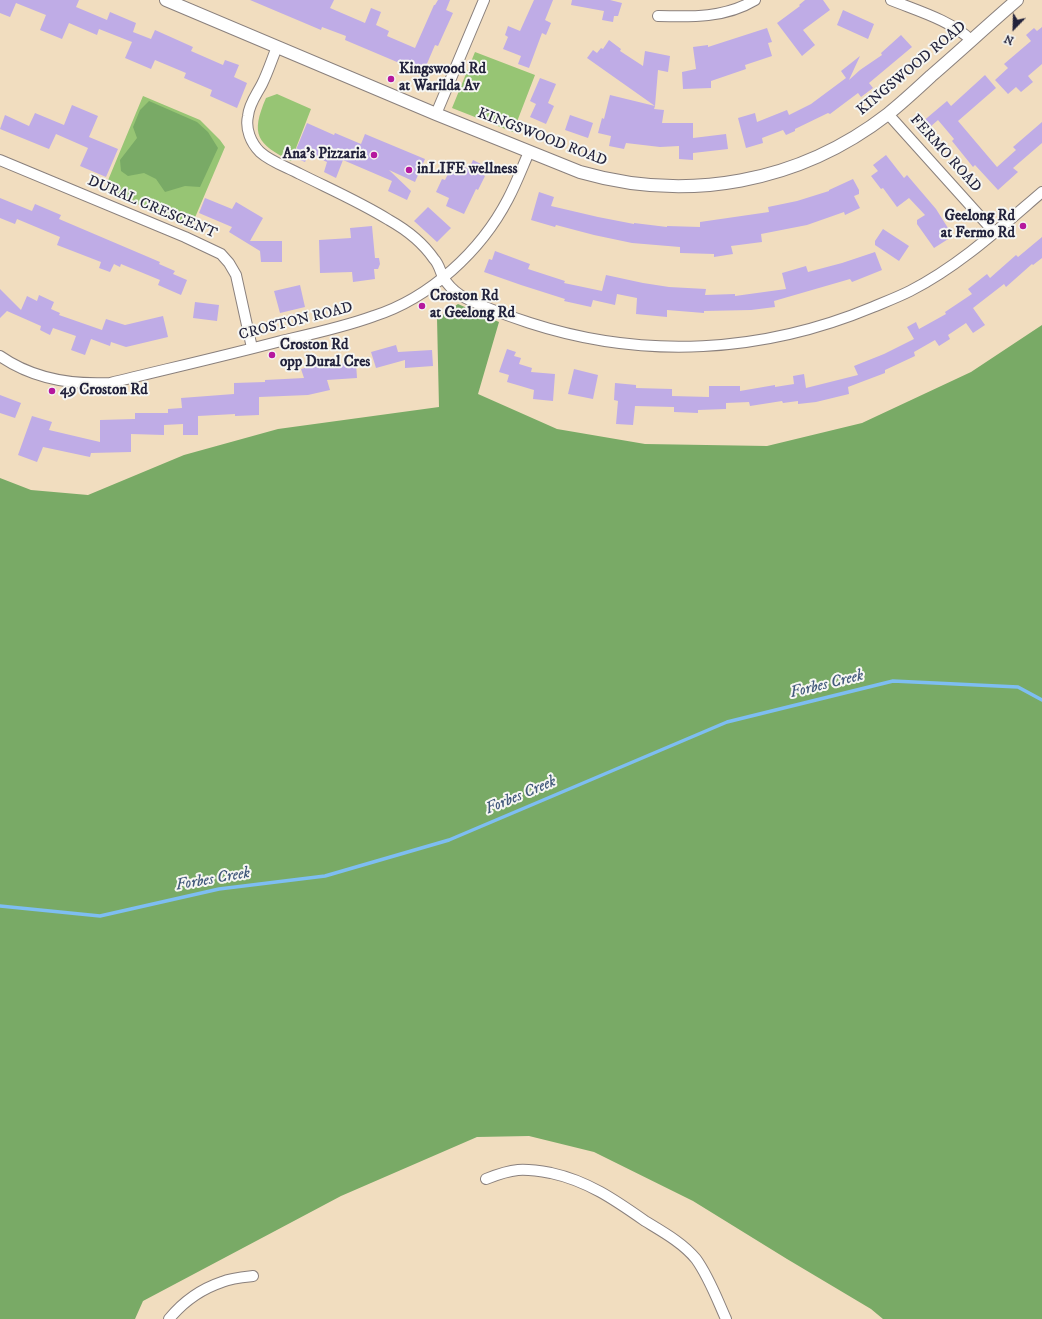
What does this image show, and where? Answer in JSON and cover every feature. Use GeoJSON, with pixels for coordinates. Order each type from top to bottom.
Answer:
{"type":"FeatureCollection","features":[{"type":"Feature","properties":{"kind":"street","name":"KINGSWOOD ROAD"},"geometry":{"type":"LineString","coordinates":[[166,0],[436,114],[580,172],[616,181],[650,186],[684,187],[719,184],[749,179],[786,169],[811,160],[840,145],[888,114],[1017,0]]}},
{"type":"Feature","properties":{"kind":"street"},"geometry":{"type":"LineString","coordinates":[[436,114],[484,0]]}},
{"type":"Feature","properties":{"kind":"street"},"geometry":{"type":"LineString","coordinates":[[658,16],[697,17],[716,14],[755,0]]}},
{"type":"Feature","properties":{"kind":"street"},"geometry":{"type":"LineString","coordinates":[[891,0],[959,29],[971,40]]}},
{"type":"Feature","properties":{"kind":"street"},"geometry":{"type":"LineString","coordinates":[[277,47],[247,117],[249,133],[254,145],[262,154],[348,198],[402,228],[434,258],[440,267],[443,277],[456,291],[473,301],[550,329],[607,341],[637,345],[672,347],[726,345],[781,337],[848,318],[914,289],[951,267],[995,233],[1042,192]]}},
{"type":"Feature","properties":{"kind":"street","name":"FERMO ROAD"},"geometry":{"type":"LineString","coordinates":[[888,114],[995,233]]}},
{"type":"Feature","properties":{"kind":"street","name":"CROSTON ROAD"},"geometry":{"type":"LineString","coordinates":[[0,356],[20,368],[38,376],[56,381],[92,384],[110,383],[252,348],[374,316],[391,310],[425,291],[459,265],[474,249],[499,214],[513,190],[529,152]]}},
{"type":"Feature","properties":{"kind":"street","name":"DURAL CRESCENT"},"geometry":{"type":"LineString","coordinates":[[0,160],[221,254],[236,274],[252,348]]}},
{"type":"Feature","properties":{"kind":"street"},"geometry":{"type":"LineString","coordinates":[[486,1179],[502,1173],[519,1170],[537,1170],[576,1180],[594,1188],[668,1235],[687,1250],[695,1259],[710,1282],[726,1319]]}},
{"type":"Feature","properties":{"kind":"street"},"geometry":{"type":"LineString","coordinates":[[169,1319],[176,1310],[190,1298],[206,1289],[223,1281],[253,1276]]}},
{"type":"Feature","properties":{"kind":"green space"},"geometry":{"type":"Polygon","coordinates":[[[475,52],[535,75],[513,132],[452,108],[475,52]]]}},
{"type":"Feature","properties":{"kind":"green space"},"geometry":{"type":"Polygon","coordinates":[[[277,94],[311,109],[291,161],[270,149],[260,137],[258,130],[258,121],[266,98],[277,94]]]}},
{"type":"Feature","properties":{"kind":"green space"},"geometry":{"type":"Polygon","coordinates":[[[143,96],[200,120],[225,147],[191,227],[104,190],[143,96]]]}},
{"type":"Feature","properties":{"kind":"green space"},"geometry":{"type":"Polygon","coordinates":[[[149,101],[197,122],[208,132],[218,148],[200,187],[185,186],[165,192],[156,179],[144,173],[128,176],[121,171],[120,160],[137,138],[133,127],[140,110],[149,101]]]}},
{"type":"Feature","properties":{"kind":"green space"},"geometry":{"type":"Polygon","coordinates":[[[458,304],[499,322],[478,394],[557,429],[645,444],[767,446],[862,423],[971,372],[1042,325],[1042,1319],[883,1319],[871,1309],[693,1201],[594,1152],[529,1136],[477,1137],[341,1196],[143,1301],[135,1319],[0,1319],[0,478],[31,490],[88,495],[184,455],[278,429],[439,407],[437,318],[458,304]]]}},
{"type":"Feature","properties":{"kind":"building"},"geometry":{"type":"Polygon","coordinates":[[[0,0],[79,0],[76,7],[107,20],[110,12],[136,23],[133,32],[151,39],[155,30],[193,47],[191,51],[223,65],[225,60],[239,65],[234,77],[247,83],[237,108],[210,96],[212,90],[184,78],[186,73],[155,60],[151,69],[125,58],[132,42],[99,29],[97,35],[69,23],[62,39],[40,30],[46,15],[16,3],[10,17],[0,13],[0,0]]]}},
{"type":"Feature","properties":{"kind":"building"},"geometry":{"type":"Polygon","coordinates":[[[250,0],[334,0],[330,8],[365,23],[371,8],[381,12],[376,25],[389,31],[387,36],[415,48],[434,5],[438,0],[450,0],[446,10],[453,13],[438,46],[435,45],[423,73],[345,40],[346,36],[322,27],[321,30],[250,0]]]}},
{"type":"Feature","properties":{"kind":"building"},"geometry":{"type":"Polygon","coordinates":[[[534,0],[553,0],[545,20],[551,23],[546,35],[542,33],[529,68],[518,64],[521,56],[503,49],[508,37],[505,35],[508,26],[520,31],[534,0]]]}},
{"type":"Feature","properties":{"kind":"building"},"geometry":{"type":"Polygon","coordinates":[[[572,0],[610,0],[622,3],[618,16],[614,16],[613,22],[602,20],[604,11],[571,5],[572,0]]]}},
{"type":"Feature","properties":{"kind":"building"},"geometry":{"type":"Polygon","coordinates":[[[805,0],[823,0],[830,10],[803,30],[815,45],[802,56],[777,23],[800,6],[799,5],[805,0]]]}},
{"type":"Feature","properties":{"kind":"building"},"geometry":{"type":"Polygon","coordinates":[[[843,10],[874,24],[868,39],[837,25],[843,10]]]}},
{"type":"Feature","properties":{"kind":"building"},"geometry":{"type":"Polygon","coordinates":[[[1042,27],[1042,64],[1028,76],[1033,82],[1021,92],[1016,87],[1008,94],[995,80],[1008,68],[1004,64],[1031,41],[1026,35],[1034,28],[1037,31],[1042,27]]]}},
{"type":"Feature","properties":{"kind":"building"},"geometry":{"type":"Polygon","coordinates":[[[767,28],[772,42],[768,43],[772,56],[745,65],[746,69],[711,81],[711,88],[683,89],[682,72],[696,69],[693,47],[708,45],[708,47],[767,28]]]}},
{"type":"Feature","properties":{"kind":"building"},"geometry":{"type":"Polygon","coordinates":[[[901,35],[912,47],[869,83],[873,88],[861,97],[858,93],[830,114],[828,113],[786,135],[783,130],[762,138],[763,143],[746,148],[738,118],[755,113],[757,122],[787,110],[789,115],[811,104],[846,78],[841,71],[860,56],[849,80],[860,70],[882,55],[881,53],[901,35]]]}},
{"type":"Feature","properties":{"kind":"building"},"geometry":{"type":"Polygon","coordinates":[[[609,40],[621,49],[620,51],[643,66],[645,51],[670,56],[668,72],[658,70],[655,106],[587,58],[593,50],[597,53],[601,48],[603,49],[609,40]]]}},
{"type":"Feature","properties":{"kind":"building"},"geometry":{"type":"Polygon","coordinates":[[[985,75],[996,88],[958,121],[997,167],[1016,150],[1013,147],[1042,122],[1042,143],[1013,168],[1018,172],[998,190],[975,165],[973,167],[952,141],[954,139],[938,120],[921,135],[915,128],[947,101],[951,106],[985,75]]]}},
{"type":"Feature","properties":{"kind":"building"},"geometry":{"type":"Polygon","coordinates":[[[540,78],[556,84],[548,103],[554,106],[546,124],[530,117],[536,104],[530,101],[540,78]]]}},
{"type":"Feature","properties":{"kind":"building"},"geometry":{"type":"Polygon","coordinates":[[[610,95],[655,106],[654,109],[664,110],[662,123],[693,123],[693,138],[726,134],[728,149],[693,153],[693,160],[679,159],[679,146],[660,147],[626,143],[624,149],[609,146],[611,136],[598,133],[602,118],[604,119],[610,95]]]}},
{"type":"Feature","properties":{"kind":"building"},"geometry":{"type":"Polygon","coordinates":[[[72,105],[98,116],[89,137],[118,149],[106,177],[80,166],[88,148],[56,134],[49,149],[0,129],[5,115],[29,126],[35,113],[64,125],[72,105]]]}},
{"type":"Feature","properties":{"kind":"building"},"geometry":{"type":"Polygon","coordinates":[[[570,115],[593,123],[588,138],[565,130],[570,115]]]}},
{"type":"Feature","properties":{"kind":"building"},"geometry":{"type":"Polygon","coordinates":[[[307,123],[334,135],[335,133],[361,144],[365,134],[425,159],[415,182],[389,170],[411,191],[407,200],[388,191],[392,181],[343,160],[336,178],[324,172],[327,162],[309,154],[305,162],[293,157],[307,123]]]}},
{"type":"Feature","properties":{"kind":"building"},"geometry":{"type":"Polygon","coordinates":[[[886,155],[904,178],[907,175],[936,209],[953,236],[934,248],[917,224],[917,220],[925,215],[909,198],[897,207],[883,188],[881,189],[871,176],[878,171],[873,165],[886,155]]]}},
{"type":"Feature","properties":{"kind":"building"},"geometry":{"type":"Polygon","coordinates":[[[473,160],[487,167],[483,175],[485,176],[478,190],[476,189],[464,214],[446,206],[449,198],[436,192],[442,179],[445,180],[454,162],[469,169],[473,160]]]}},
{"type":"Feature","properties":{"kind":"building"},"geometry":{"type":"Polygon","coordinates":[[[853,179],[859,190],[859,194],[854,196],[860,208],[845,215],[844,212],[807,225],[761,234],[762,242],[731,246],[733,254],[714,257],[714,254],[680,253],[680,247],[632,243],[556,225],[555,227],[531,220],[539,192],[554,197],[551,206],[598,217],[634,224],[667,227],[700,227],[700,222],[769,212],[768,207],[797,201],[829,191],[853,179]]]}},
{"type":"Feature","properties":{"kind":"building"},"geometry":{"type":"Polygon","coordinates":[[[0,198],[32,211],[35,204],[61,215],[59,219],[160,262],[159,264],[175,271],[173,274],[187,280],[181,295],[158,285],[160,280],[121,264],[120,267],[114,264],[110,272],[99,268],[101,262],[57,245],[60,237],[17,219],[15,224],[0,218],[0,198]]]}},
{"type":"Feature","properties":{"kind":"building"},"geometry":{"type":"Polygon","coordinates":[[[205,198],[232,209],[236,202],[263,218],[250,241],[282,241],[282,262],[261,262],[260,251],[229,232],[232,227],[199,213],[205,198]]]}},
{"type":"Feature","properties":{"kind":"building"},"geometry":{"type":"Polygon","coordinates":[[[428,207],[451,228],[437,242],[414,221],[428,207]]]}},
{"type":"Feature","properties":{"kind":"building"},"geometry":{"type":"Polygon","coordinates":[[[372,226],[375,258],[379,258],[380,264],[378,269],[374,269],[375,279],[353,282],[352,272],[320,273],[319,240],[351,238],[350,228],[372,226]]]}},
{"type":"Feature","properties":{"kind":"building"},"geometry":{"type":"Polygon","coordinates":[[[883,229],[909,246],[899,261],[875,245],[875,241],[883,229]]]}},
{"type":"Feature","properties":{"kind":"building"},"geometry":{"type":"Polygon","coordinates":[[[1042,237],[1042,258],[1033,265],[1032,264],[1006,287],[1004,284],[973,308],[985,325],[973,333],[966,323],[948,335],[950,339],[939,346],[935,340],[914,352],[915,356],[885,370],[885,373],[848,387],[849,394],[816,402],[798,404],[798,401],[783,403],[782,401],[750,406],[749,402],[726,403],[726,409],[698,410],[698,413],[674,412],[674,407],[635,406],[633,425],[616,424],[618,401],[614,400],[615,383],[636,385],[636,388],[672,389],[672,396],[709,397],[709,386],[740,386],[740,391],[775,385],[775,387],[794,384],[793,376],[804,374],[806,388],[858,375],[854,366],[884,354],[914,339],[907,327],[916,322],[919,329],[946,314],[945,312],[972,294],[968,289],[987,274],[990,278],[1016,255],[1018,257],[1042,237]]]}},
{"type":"Feature","properties":{"kind":"building"},"geometry":{"type":"Polygon","coordinates":[[[495,251],[530,264],[528,269],[565,281],[564,283],[602,291],[606,275],[669,287],[706,289],[705,295],[735,294],[735,296],[786,289],[782,273],[806,266],[808,272],[875,252],[882,270],[852,282],[850,279],[774,301],[775,307],[751,310],[704,311],[704,313],[667,310],[667,317],[636,314],[637,298],[617,294],[615,305],[593,300],[591,307],[564,301],[565,299],[484,272],[489,259],[492,260],[495,251]]]}},
{"type":"Feature","properties":{"kind":"building"},"geometry":{"type":"Polygon","coordinates":[[[300,285],[305,307],[280,313],[274,291],[300,285]]]}},
{"type":"Feature","properties":{"kind":"building"},"geometry":{"type":"Polygon","coordinates":[[[0,289],[21,310],[27,296],[37,301],[39,295],[54,302],[51,309],[60,313],[59,315],[102,330],[106,319],[125,325],[163,316],[168,337],[126,347],[111,342],[110,346],[91,339],[85,355],[71,350],[76,336],[53,328],[50,335],[40,330],[41,326],[7,311],[0,318],[0,289]]]}},
{"type":"Feature","properties":{"kind":"building"},"geometry":{"type":"Polygon","coordinates":[[[195,302],[219,305],[217,321],[193,318],[195,302]]]}},
{"type":"Feature","properties":{"kind":"building"},"geometry":{"type":"Polygon","coordinates":[[[396,345],[398,352],[432,350],[433,366],[405,368],[405,360],[376,368],[371,352],[396,345]]]}},
{"type":"Feature","properties":{"kind":"building"},"geometry":{"type":"Polygon","coordinates":[[[507,349],[516,352],[514,356],[521,358],[519,364],[532,368],[531,372],[555,374],[553,401],[533,399],[534,390],[507,382],[509,375],[499,372],[507,349]]]}},
{"type":"Feature","properties":{"kind":"building"},"geometry":{"type":"Polygon","coordinates":[[[323,363],[356,363],[357,378],[327,380],[330,390],[308,395],[259,397],[259,415],[235,416],[235,414],[198,416],[198,435],[183,435],[183,424],[164,425],[164,435],[131,434],[131,452],[91,453],[90,457],[43,447],[37,462],[18,455],[32,416],[52,422],[49,430],[100,442],[100,420],[135,419],[135,413],[168,413],[168,409],[182,408],[181,398],[234,394],[234,383],[265,382],[265,380],[304,378],[301,369],[323,363]]]}},
{"type":"Feature","properties":{"kind":"building"},"geometry":{"type":"Polygon","coordinates":[[[574,369],[598,375],[593,399],[568,394],[574,369]]]}},
{"type":"Feature","properties":{"kind":"building"},"geometry":{"type":"Polygon","coordinates":[[[0,395],[21,403],[15,418],[0,413],[0,395]]]}},
{"type":"Feature","properties":{"kind":"waterway","name":"Forbes Creek"},"geometry":{"type":"LineString","coordinates":[[0,906],[100,916],[219,889],[325,876],[449,840],[727,722],[893,681],[1018,687],[1042,700]]}},
{"type":"Feature","properties":{"kind":"place","name":"Kingswood Rd at Warilda Av"},"geometry":{"type":"Point","coordinates":[391,79]}},
{"type":"Feature","properties":{"kind":"place","name":"Ana's Pizzaria"},"geometry":{"type":"Point","coordinates":[374,155]}},
{"type":"Feature","properties":{"kind":"place","name":"inLIFE wellness"},"geometry":{"type":"Point","coordinates":[409,170]}},
{"type":"Feature","properties":{"kind":"place","name":"Geelong Rd at Fermo Rd"},"geometry":{"type":"Point","coordinates":[1023,226]}},
{"type":"Feature","properties":{"kind":"place","name":"Croston Rd at Geelong Rd"},"geometry":{"type":"Point","coordinates":[422,306]}},
{"type":"Feature","properties":{"kind":"place","name":"Croston Rd opp Dural Cres"},"geometry":{"type":"Point","coordinates":[272,355]}},
{"type":"Feature","properties":{"kind":"place","name":"49 Croston Rd"},"geometry":{"type":"Point","coordinates":[52,391]}}]}
